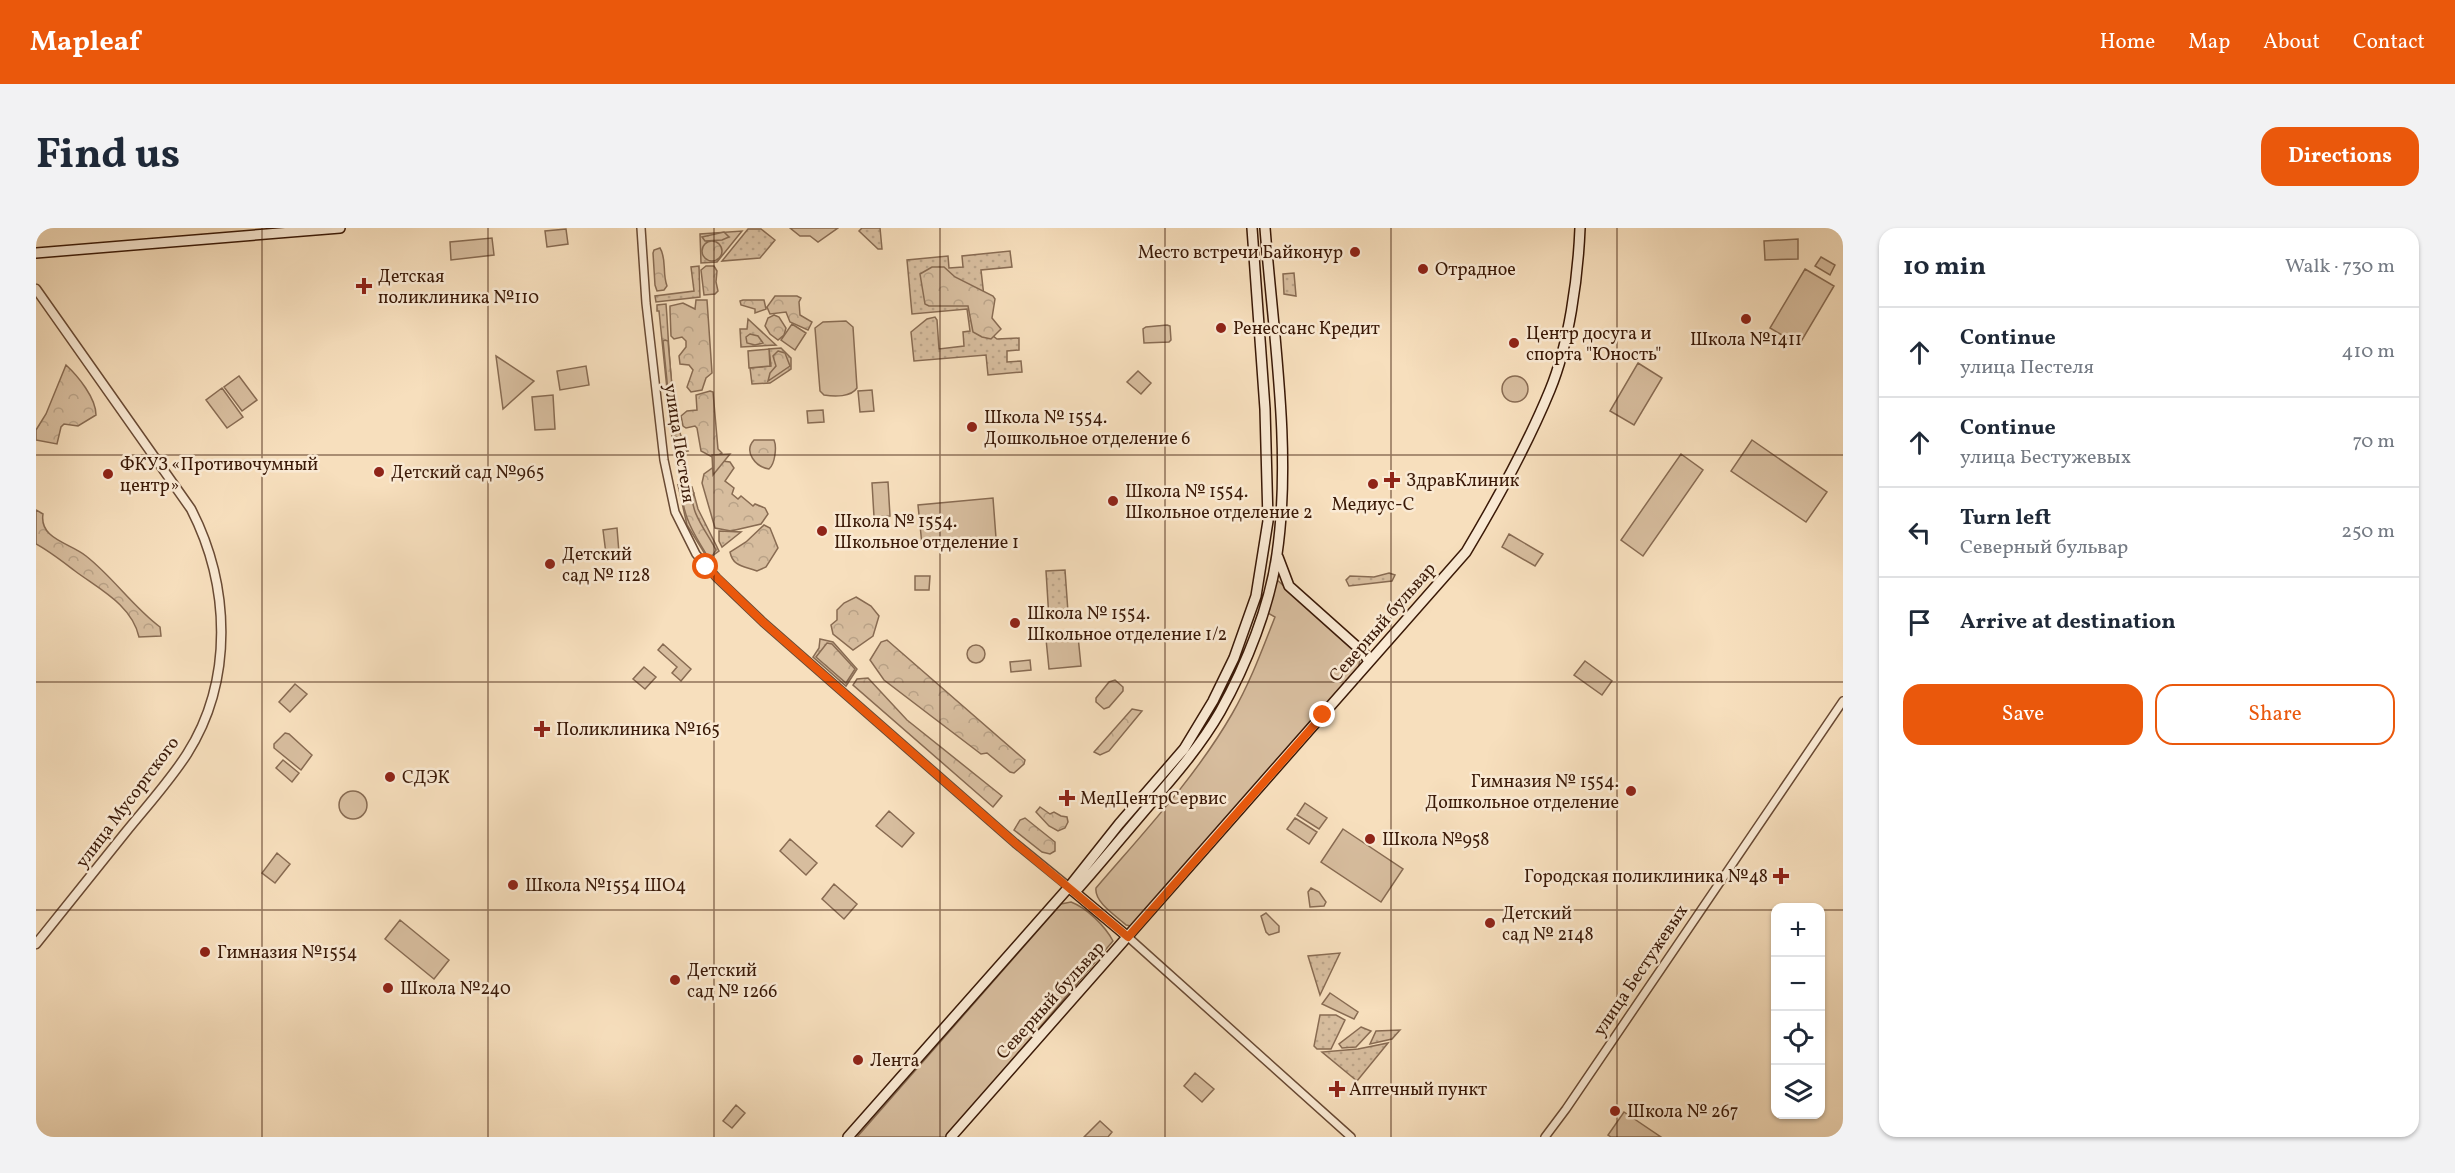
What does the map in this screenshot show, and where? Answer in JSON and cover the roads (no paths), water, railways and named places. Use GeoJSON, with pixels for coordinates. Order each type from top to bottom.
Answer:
{"type":"FeatureCollection","features":[{"type":"Feature","properties":{"kind":"main road"},"geometry":{"type":"LineString","coordinates":[[36,253],[340,228]]}},
{"type":"Feature","properties":{"kind":"main road"},"geometry":{"type":"LineString","coordinates":[[1072,890],[1119,824],[1184,749],[1217,693],[1234,658],[1256,596],[1266,542],[1269,492],[1252,228]]}},
{"type":"Feature","properties":{"kind":"main road"},"geometry":{"type":"LineString","coordinates":[[848,1137],[1189,758],[1219,713],[1243,665],[1261,619],[1277,554],[1282,483],[1281,439],[1265,228]]}},
{"type":"Feature","properties":{"kind":"main road","name":"Северный бульвар"},"geometry":{"type":"LineString","coordinates":[[951,1137],[1466,552],[1492,509],[1551,388],[1570,319],[1579,254],[1580,228]]}},
{"type":"Feature","properties":{"kind":"main road"},"geometry":{"type":"LineString","coordinates":[[1277,554],[1289,586],[1364,653],[1369,662]]}},
{"type":"Feature","properties":{"kind":"main road"},"geometry":{"type":"LineString","coordinates":[[1072,890],[1128,937]]}},
{"type":"Feature","properties":{"kind":"street","name":"улица Пестеля"},"geometry":{"type":"LineString","coordinates":[[642,228],[646,303],[664,460],[675,512],[696,554],[717,578],[763,622],[1015,843],[1072,890]]}},
{"type":"Feature","properties":{"kind":"street","name":"улица Мусоргского"},"geometry":{"type":"LineString","coordinates":[[36,289],[191,508],[200,526],[216,575],[221,632],[220,656],[210,703],[186,754],[36,944]]}},
{"type":"Feature","properties":{"kind":"street","name":"улица Бестужевых"},"geometry":{"type":"LineString","coordinates":[[1545,1137],[1843,701]]}},
{"type":"Feature","properties":{"kind":"street"},"geometry":{"type":"LineString","coordinates":[[1128,937],[1352,1137]]}},
{"type":"Feature","properties":{"kind":"place","name":"Место встречи Байконур"},"geometry":{"type":"Point","coordinates":[1355,252]}},
{"type":"Feature","properties":{"kind":"place","name":"Отрадное"},"geometry":{"type":"Point","coordinates":[1423,269]}},
{"type":"Feature","properties":{"kind":"place","name":"Детская поликлиника №110"},"geometry":{"type":"Point","coordinates":[364,286]}},
{"type":"Feature","properties":{"kind":"place","name":"Школа №1411"},"geometry":{"type":"Point","coordinates":[1746,319]}},
{"type":"Feature","properties":{"kind":"place","name":"Ренессанс Кредит"},"geometry":{"type":"Point","coordinates":[1221,328]}},
{"type":"Feature","properties":{"kind":"place","name":"Центр досуга и спорта \"Юность\""},"geometry":{"type":"Point","coordinates":[1514,343]}},
{"type":"Feature","properties":{"kind":"place","name":"Школа № 1554. Дошкольное отделение 6"},"geometry":{"type":"Point","coordinates":[972,427]}},
{"type":"Feature","properties":{"kind":"place","name":"Детский сад №965"},"geometry":{"type":"Point","coordinates":[379,472]}},
{"type":"Feature","properties":{"kind":"place","name":"ФКУЗ «Противочумный центр»"},"geometry":{"type":"Point","coordinates":[108,474]}},
{"type":"Feature","properties":{"kind":"place","name":"ЗдравКлиник"},"geometry":{"type":"Point","coordinates":[1392,480]}},
{"type":"Feature","properties":{"kind":"place","name":"Медиус-С"},"geometry":{"type":"Point","coordinates":[1373,484]}},
{"type":"Feature","properties":{"kind":"place","name":"Школа № 1554. Школьное отделение 2"},"geometry":{"type":"Point","coordinates":[1113,501]}},
{"type":"Feature","properties":{"kind":"place","name":"Школа № 1554. Школьное отделение 1"},"geometry":{"type":"Point","coordinates":[822,531]}},
{"type":"Feature","properties":{"kind":"place","name":"Детский сад № 1128"},"geometry":{"type":"Point","coordinates":[550,564]}},
{"type":"Feature","properties":{"kind":"place","name":"Школа № 1554. Школьное отделение 1/2"},"geometry":{"type":"Point","coordinates":[1015,623]}},
{"type":"Feature","properties":{"kind":"place","name":"Поликлиника №165"},"geometry":{"type":"Point","coordinates":[542,729]}},
{"type":"Feature","properties":{"kind":"place","name":"СДЭК"},"geometry":{"type":"Point","coordinates":[390,777]}},
{"type":"Feature","properties":{"kind":"place","name":"Гимназия № 1554. Дошкольное отделение"},"geometry":{"type":"Point","coordinates":[1631,791]}},
{"type":"Feature","properties":{"kind":"place","name":"МедЦентрСервис"},"geometry":{"type":"Point","coordinates":[1067,798]}},
{"type":"Feature","properties":{"kind":"place","name":"Школа №958"},"geometry":{"type":"Point","coordinates":[1370,839]}},
{"type":"Feature","properties":{"kind":"place","name":"Городская поликлиника №48"},"geometry":{"type":"Point","coordinates":[1781,876]}},
{"type":"Feature","properties":{"kind":"place","name":"Школа №1554 ШО4"},"geometry":{"type":"Point","coordinates":[513,885]}},
{"type":"Feature","properties":{"kind":"place","name":"Детский сад № 2148"},"geometry":{"type":"Point","coordinates":[1490,923]}},
{"type":"Feature","properties":{"kind":"place","name":"Гимназия №1554"},"geometry":{"type":"Point","coordinates":[205,952]}},
{"type":"Feature","properties":{"kind":"place","name":"Детский сад № 1266"},"geometry":{"type":"Point","coordinates":[675,980]}},
{"type":"Feature","properties":{"kind":"place","name":"Школа №240"},"geometry":{"type":"Point","coordinates":[388,988]}},
{"type":"Feature","properties":{"kind":"place","name":"Лента"},"geometry":{"type":"Point","coordinates":[858,1060]}},
{"type":"Feature","properties":{"kind":"place","name":"Аптечный пункт"},"geometry":{"type":"Point","coordinates":[1337,1089]}},
{"type":"Feature","properties":{"kind":"place","name":"Школа № 267"},"geometry":{"type":"Point","coordinates":[1615,1111]}}]}
